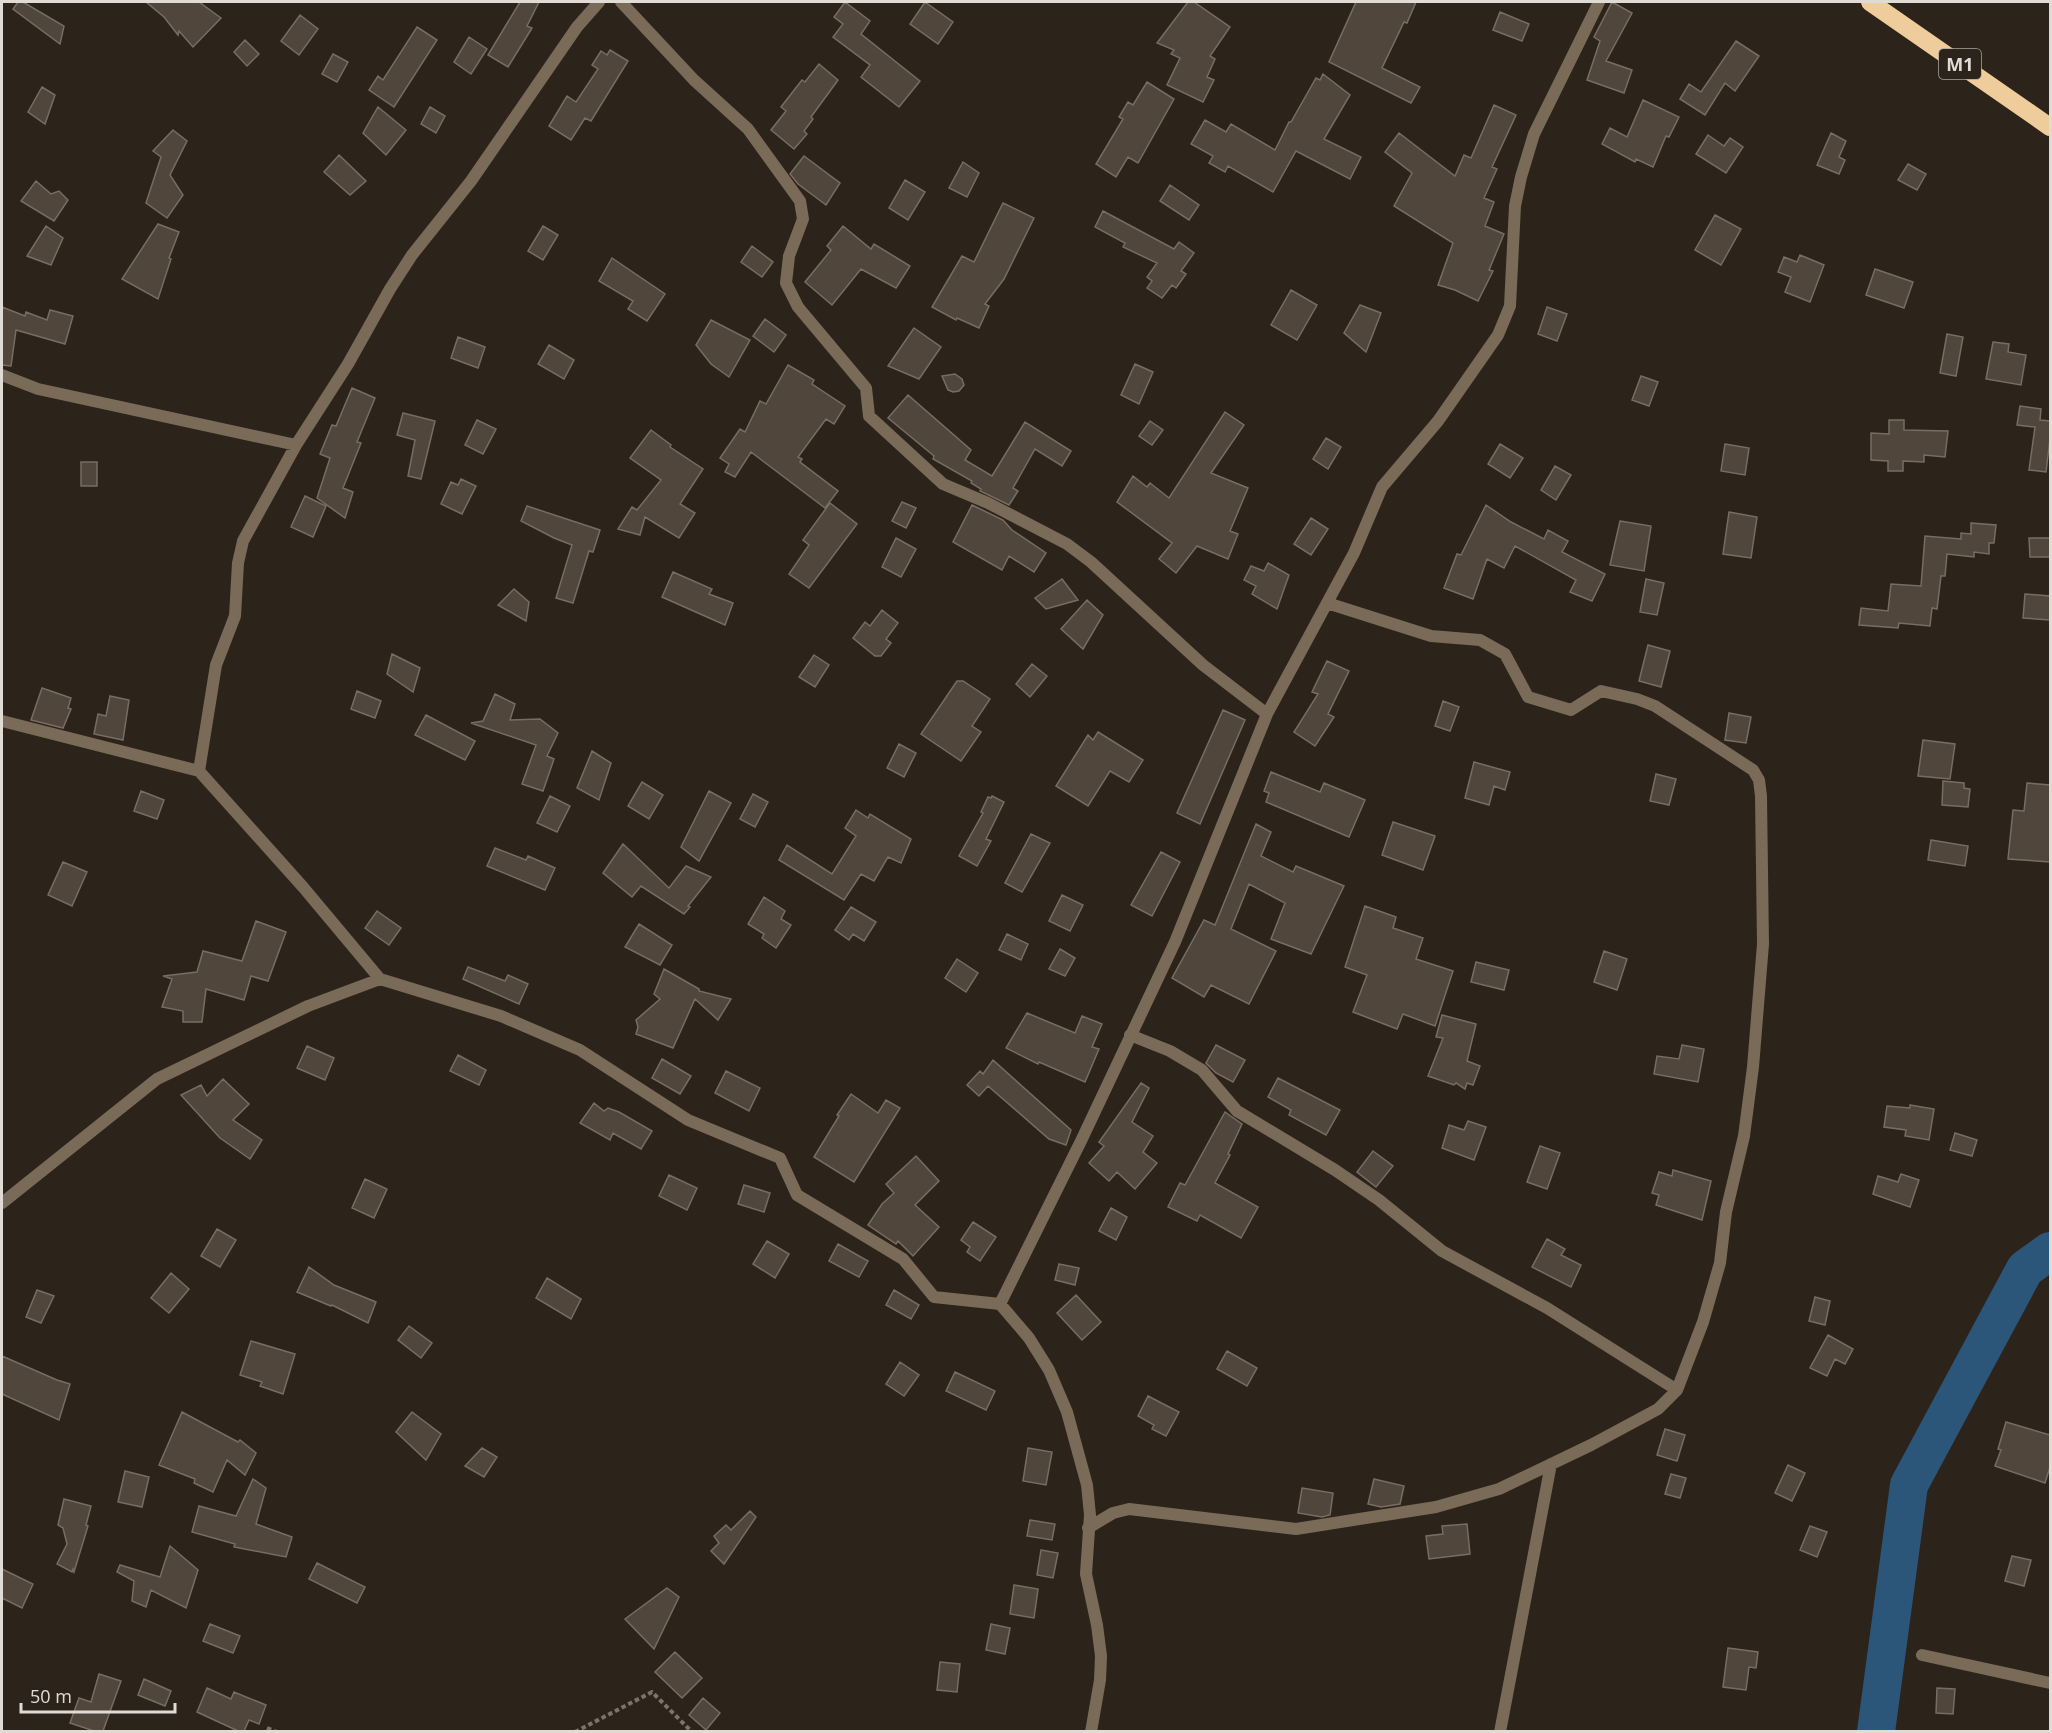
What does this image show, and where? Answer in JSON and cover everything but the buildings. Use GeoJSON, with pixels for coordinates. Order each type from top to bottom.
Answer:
{"type":"FeatureCollection","features":[{"type":"Feature","properties":{"kind":"highway","name":"M1"},"geometry":{"type":"LineString","coordinates":[[1870,2],[2050,127]]}},
{"type":"Feature","properties":{"kind":"street"},"geometry":{"type":"LineString","coordinates":[[200,771],[216,665],[235,616],[238,563],[243,541],[296,445],[348,364],[412,255],[471,181],[577,27],[599,2]]}},
{"type":"Feature","properties":{"kind":"street"},"geometry":{"type":"LineString","coordinates":[[621,2],[694,80],[748,129],[800,201],[803,219],[789,256],[786,283],[798,307],[866,388],[869,416],[943,484],[988,503],[1067,544],[1091,562],[1203,665],[1268,714]]}},
{"type":"Feature","properties":{"kind":"street"},"geometry":{"type":"LineString","coordinates":[[1000,1304],[1081,1141],[1175,942],[1268,714],[1354,554],[1382,487],[1438,421],[1498,334],[1510,306],[1515,206],[1524,166],[1534,134],[1599,2]]}},
{"type":"Feature","properties":{"kind":"street"},"geometry":{"type":"LineString","coordinates":[[2,375],[39,389],[296,445]]}},
{"type":"Feature","properties":{"kind":"street"},"geometry":{"type":"LineString","coordinates":[[1088,1528],[1113,1513],[1129,1509],[1296,1529],[1436,1507],[1499,1489],[1591,1445],[1658,1409],[1677,1390],[1703,1322],[1720,1263],[1726,1212],[1744,1136],[1752,1078],[1763,944],[1761,796],[1759,780],[1754,770],[1655,706],[1637,699],[1602,691],[1571,710],[1528,696],[1505,654],[1480,640],[1431,636],[1327,603]]}},
{"type":"Feature","properties":{"kind":"street"},"geometry":{"type":"LineString","coordinates":[[2,721],[200,771],[303,887],[380,979],[501,1016],[580,1050],[687,1120],[780,1158],[797,1195],[903,1259],[934,1297],[1000,1304],[1029,1338],[1044,1362],[1067,1412],[1086,1485],[1090,1515],[1086,1574],[1097,1624],[1101,1656],[1100,1680],[1091,1731]]}},
{"type":"Feature","properties":{"kind":"street"},"geometry":{"type":"LineString","coordinates":[[2,1203],[157,1079],[308,1006],[380,979]]}},
{"type":"Feature","properties":{"kind":"street"},"geometry":{"type":"LineString","coordinates":[[1130,1035],[1170,1051],[1202,1070],[1237,1111],[1335,1170],[1379,1200],[1442,1251],[1547,1308],[1677,1390]]}},
{"type":"Feature","properties":{"kind":"street"},"geometry":{"type":"LineString","coordinates":[[1500,1731],[1551,1464]]}},
{"type":"Feature","properties":{"kind":"street"},"geometry":{"type":"LineString","coordinates":[[1922,1655],[2050,1683]]}},
{"type":"Feature","properties":{"kind":"path"},"geometry":{"type":"LineString","coordinates":[[575,1731],[652,1692],[692,1731]]}},
{"type":"Feature","properties":{"kind":"path"},"geometry":{"type":"LineString","coordinates":[[267,1728],[277,1731]]}},
{"type":"Feature","properties":{"kind":"waterway"},"geometry":{"type":"LineString","coordinates":[[1876,1732],[1909,1485],[2025,1269],[2050,1251]]}}]}
